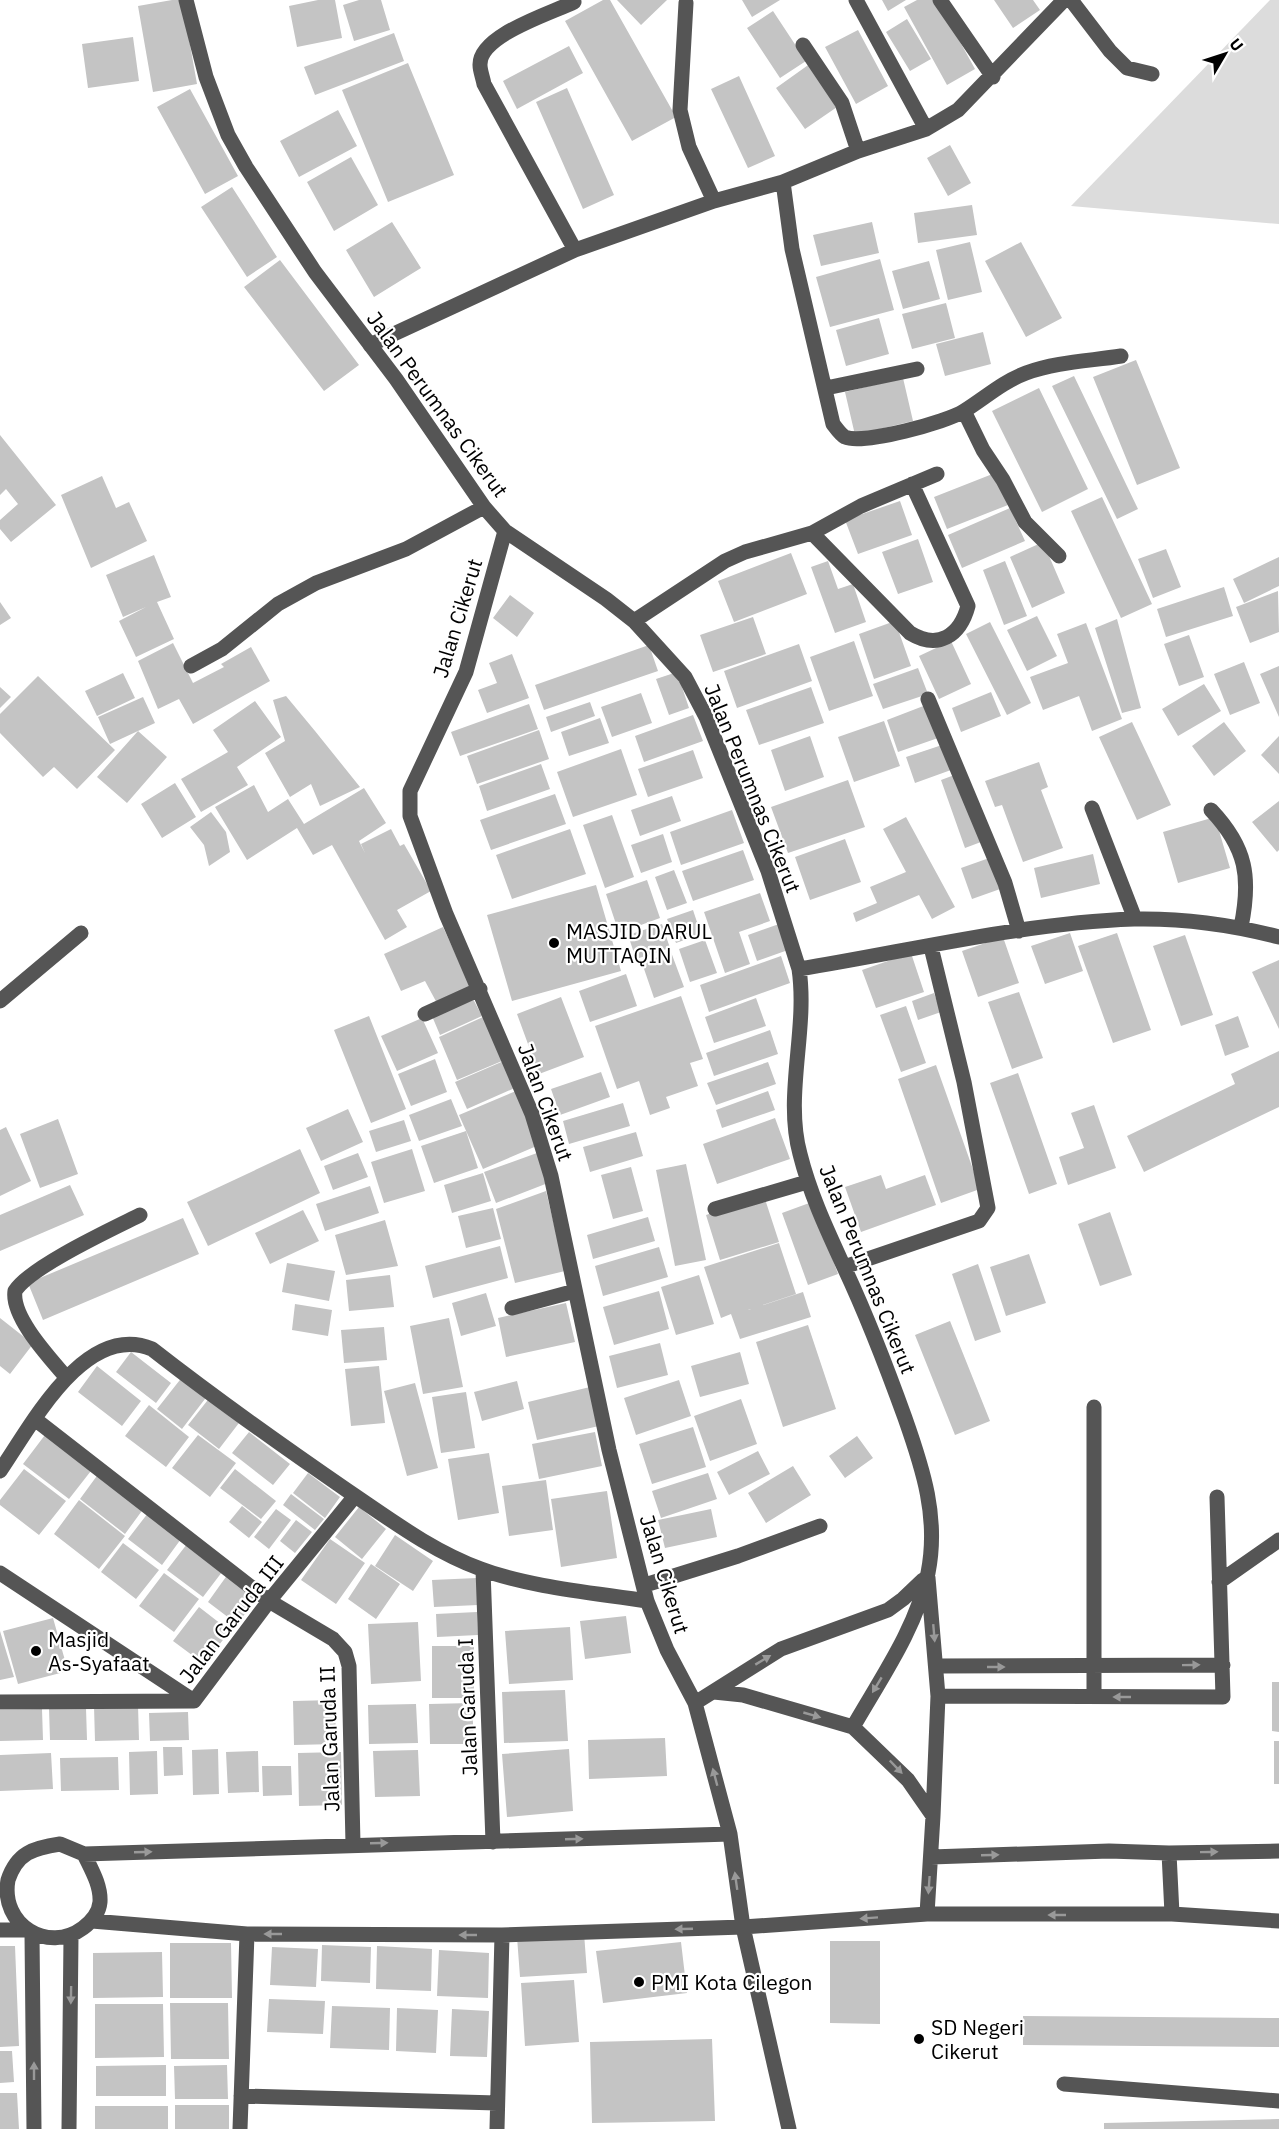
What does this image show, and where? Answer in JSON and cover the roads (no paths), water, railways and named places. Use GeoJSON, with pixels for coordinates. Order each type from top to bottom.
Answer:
{"type":"FeatureCollection","features":[{"type":"Feature","properties":{"kind":"street","name":"Jalan Perumnas Cikerut"},"geometry":{"type":"LineString","coordinates":[[186,0],[206,76],[228,135],[246,167],[315,272],[370,345],[484,507],[504,531],[606,599],[634,621],[685,677],[706,717],[768,872],[799,969],[800,1046],[794,1115],[807,1182],[896,1394],[924,1471],[931,1505],[928,1575],[907,1633],[853,1727]]}},
{"type":"Feature","properties":{"kind":"street"},"geometry":{"type":"LineString","coordinates":[[856,0],[926,129]]}},
{"type":"Feature","properties":{"kind":"street"},"geometry":{"type":"LineString","coordinates":[[940,0],[993,77]]}},
{"type":"Feature","properties":{"kind":"street"},"geometry":{"type":"LineString","coordinates":[[370,345],[575,250],[714,201],[783,182],[858,151],[926,129],[958,110],[993,77],[1064,0]]}},
{"type":"Feature","properties":{"kind":"street"},"geometry":{"type":"LineString","coordinates":[[1071,0],[1110,51],[1127,68],[1152,74]]}},
{"type":"Feature","properties":{"kind":"street"},"geometry":{"type":"LineString","coordinates":[[574,2],[556,5],[505,34],[483,53],[479,64],[484,84],[575,250]]}},
{"type":"Feature","properties":{"kind":"street"},"geometry":{"type":"LineString","coordinates":[[686,3],[680,110],[689,147],[714,201]]}},
{"type":"Feature","properties":{"kind":"street"},"geometry":{"type":"LineString","coordinates":[[803,45],[842,103],[858,151]]}},
{"type":"Feature","properties":{"kind":"street"},"geometry":{"type":"LineString","coordinates":[[783,182],[792,249],[833,424],[844,437],[858,439],[932,426],[964,411],[1003,383],[1025,373],[1045,367],[1121,356]]}},
{"type":"Feature","properties":{"kind":"street"},"geometry":{"type":"LineString","coordinates":[[826,388],[917,369]]}},
{"type":"Feature","properties":{"kind":"street"},"geometry":{"type":"LineString","coordinates":[[964,411],[983,450],[1003,480],[1025,522],[1059,556]]}},
{"type":"Feature","properties":{"kind":"street"},"geometry":{"type":"LineString","coordinates":[[634,621],[725,561],[745,552],[812,533],[861,506],[937,474]]}},
{"type":"Feature","properties":{"kind":"street"},"geometry":{"type":"LineString","coordinates":[[812,533],[910,633],[924,642],[938,641],[963,622],[968,606],[912,484]]}},
{"type":"Feature","properties":{"kind":"street"},"geometry":{"type":"LineString","coordinates":[[191,666],[222,649],[278,604],[316,583],[406,549],[484,507]]}},
{"type":"Feature","properties":{"kind":"street","name":"Jalan Cikerut"},"geometry":{"type":"LineString","coordinates":[[504,531],[466,672],[428,747],[410,791],[408,803],[410,816],[446,914],[480,989],[535,1124],[551,1176],[619,1490],[645,1585],[647,1601],[667,1650],[695,1703],[730,1834],[743,1927],[789,2129]]}},
{"type":"Feature","properties":{"kind":"street"},"geometry":{"type":"LineString","coordinates":[[928,699],[1005,883],[1019,931]]}},
{"type":"Feature","properties":{"kind":"street"},"geometry":{"type":"LineString","coordinates":[[1092,808],[1135,919]]}},
{"type":"Feature","properties":{"kind":"street"},"geometry":{"type":"LineString","coordinates":[[1211,810],[1228,830],[1238,849],[1244,868],[1247,897],[1241,927]]}},
{"type":"Feature","properties":{"kind":"street"},"geometry":{"type":"LineString","coordinates":[[799,969],[1019,931],[1135,919],[1241,927],[1279,937]]}},
{"type":"Feature","properties":{"kind":"street"},"geometry":{"type":"LineString","coordinates":[[0,1001],[81,933]]}},
{"type":"Feature","properties":{"kind":"street"},"geometry":{"type":"LineString","coordinates":[[844,1268],[979,1221],[988,1208],[964,1082],[931,947]]}},
{"type":"Feature","properties":{"kind":"street"},"geometry":{"type":"LineString","coordinates":[[425,1014],[480,989]]}},
{"type":"Feature","properties":{"kind":"street"},"geometry":{"type":"LineString","coordinates":[[715,1209],[807,1182]]}},
{"type":"Feature","properties":{"kind":"street"},"geometry":{"type":"LineString","coordinates":[[66,1377],[33,1337],[16,1305],[15,1291],[25,1279],[140,1215]]}},
{"type":"Feature","properties":{"kind":"street"},"geometry":{"type":"LineString","coordinates":[[512,1308],[575,1291]]}},
{"type":"Feature","properties":{"kind":"street"},"geometry":{"type":"LineString","coordinates":[[0,1472],[66,1377],[113,1346],[127,1342],[152,1349],[256,1428],[426,1544],[483,1570],[559,1587],[647,1601]]}},
{"type":"Feature","properties":{"kind":"street"},"geometry":{"type":"LineString","coordinates":[[1094,1407],[1094,1697]]}},
{"type":"Feature","properties":{"kind":"street","name":"Jalan Garuda II"},"geometry":{"type":"LineString","coordinates":[[36,1420],[269,1601],[333,1639],[348,1659],[352,1844]]}},
{"type":"Feature","properties":{"kind":"street","name":"Jalan Garuda III"},"geometry":{"type":"LineString","coordinates":[[0,1702],[194,1701],[269,1601],[355,1496]]}},
{"type":"Feature","properties":{"kind":"street"},"geometry":{"type":"LineString","coordinates":[[938,1696],[1223,1697],[1217,1497]]}},
{"type":"Feature","properties":{"kind":"street"},"geometry":{"type":"LineString","coordinates":[[645,1585],[738,1556],[820,1526]]}},
{"type":"Feature","properties":{"kind":"street"},"geometry":{"type":"LineString","coordinates":[[1220,1582],[1279,1540]]}},
{"type":"Feature","properties":{"kind":"street","name":"Jalan Garuda I"},"geometry":{"type":"LineString","coordinates":[[483,1570],[493,1842]]}},
{"type":"Feature","properties":{"kind":"street"},"geometry":{"type":"LineString","coordinates":[[0,1573],[194,1701]]}},
{"type":"Feature","properties":{"kind":"street"},"geometry":{"type":"LineString","coordinates":[[927,1914],[938,1696],[938,1666],[928,1575]]}},
{"type":"Feature","properties":{"kind":"street"},"geometry":{"type":"LineString","coordinates":[[695,1703],[781,1649],[888,1610],[928,1575]]}},
{"type":"Feature","properties":{"kind":"street"},"geometry":{"type":"LineString","coordinates":[[938,1666],[1223,1665]]}},
{"type":"Feature","properties":{"kind":"street"},"geometry":{"type":"LineString","coordinates":[[714,1692],[743,1695],[853,1727],[908,1780],[933,1816]]}},
{"type":"Feature","properties":{"kind":"street"},"geometry":{"type":"LineString","coordinates":[[34,2129],[28,1932],[10,1911],[6,1888],[7,1866],[33,1848],[60,1844],[84,1854],[730,1834]]}},
{"type":"Feature","properties":{"kind":"street"},"geometry":{"type":"LineString","coordinates":[[931,1857],[1109,1851],[1169,1853],[1279,1851]]}},
{"type":"Feature","properties":{"kind":"street"},"geometry":{"type":"LineString","coordinates":[[1169,1853],[1172,1914]]}},
{"type":"Feature","properties":{"kind":"street"},"geometry":{"type":"LineString","coordinates":[[0,1930],[28,1932],[51,1940],[71,1937],[92,1921],[100,1902],[96,1880],[84,1854]]}},
{"type":"Feature","properties":{"kind":"street"},"geometry":{"type":"LineString","coordinates":[[92,1921],[247,1934],[502,1935],[743,1927],[927,1914],[1172,1914],[1279,1921]]}},
{"type":"Feature","properties":{"kind":"street"},"geometry":{"type":"LineString","coordinates":[[240,2129],[247,1934]]}},
{"type":"Feature","properties":{"kind":"street"},"geometry":{"type":"LineString","coordinates":[[496,2129],[502,1935]]}},
{"type":"Feature","properties":{"kind":"street"},"geometry":{"type":"LineString","coordinates":[[69,2129],[71,1937]]}},
{"type":"Feature","properties":{"kind":"street"},"geometry":{"type":"LineString","coordinates":[[1064,2084],[1279,2101]]}},
{"type":"Feature","properties":{"kind":"street"},"geometry":{"type":"LineString","coordinates":[[241,2096],[497,2103]]}},
{"type":"Feature","properties":{"kind":"place","name":"MASJID DARUL MUTTAQIN"},"geometry":{"type":"Point","coordinates":[554,943]}},
{"type":"Feature","properties":{"kind":"place","name":"Masjid As-Syafaat"},"geometry":{"type":"Point","coordinates":[36,1651]}},
{"type":"Feature","properties":{"kind":"place","name":"PMI Kota Cilegon"},"geometry":{"type":"Point","coordinates":[639,1982]}},
{"type":"Feature","properties":{"kind":"place","name":"SD Negeri Cikerut"},"geometry":{"type":"Point","coordinates":[919,2039]}}]}
